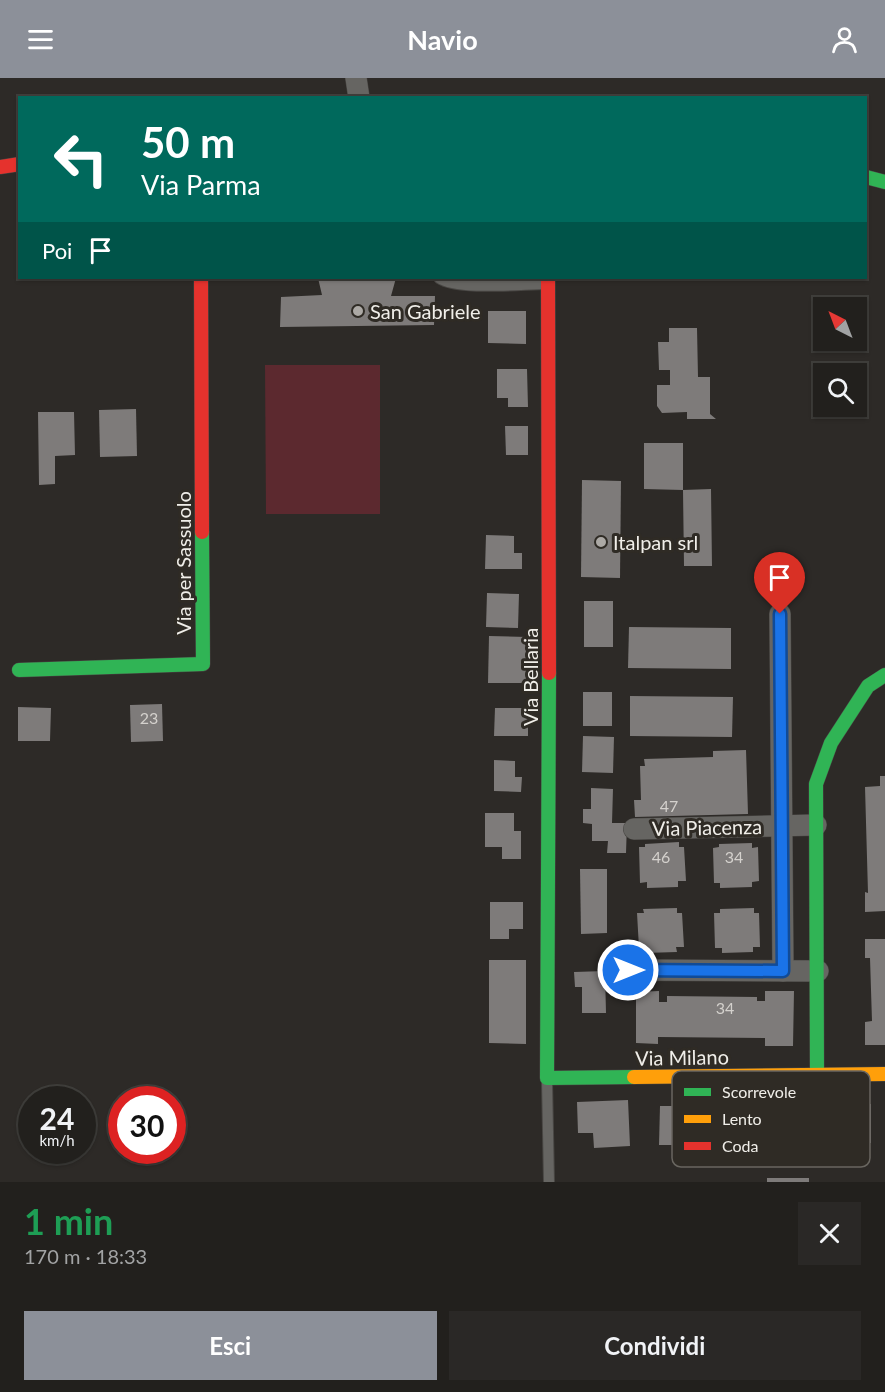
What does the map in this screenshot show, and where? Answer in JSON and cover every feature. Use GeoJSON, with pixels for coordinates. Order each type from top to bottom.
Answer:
{"type":"FeatureCollection","features":[{"type":"Feature","properties":{"kind":"street"},"geometry":{"type":"LineString","coordinates":[[356,78],[359,96]]}},
{"type":"Feature","properties":{"kind":"street"},"geometry":{"type":"LineString","coordinates":[[0,167],[18,164]]}},
{"type":"Feature","properties":{"kind":"street"},"geometry":{"type":"LineString","coordinates":[[867,177],[885,182]]}},
{"type":"Feature","properties":{"kind":"street","name":"Via per Sassuolo"},"geometry":{"type":"LineString","coordinates":[[19,670],[203,664],[201,279]]}},
{"type":"Feature","properties":{"kind":"street","name":"Via Bellaria"},"geometry":{"type":"LineString","coordinates":[[547,1078],[550,520],[548,281]]}},
{"type":"Feature","properties":{"kind":"street"},"geometry":{"type":"LineString","coordinates":[[780,614],[783,971]]}},
{"type":"Feature","properties":{"kind":"street"},"geometry":{"type":"LineString","coordinates":[[817,1071],[816,784],[831,743],[868,686],[885,675]]}},
{"type":"Feature","properties":{"kind":"street","name":"Via Piacenza"},"geometry":{"type":"LineString","coordinates":[[634,829],[816,825]]}},
{"type":"Feature","properties":{"kind":"street"},"geometry":{"type":"LineString","coordinates":[[628,970],[818,971]]}},
{"type":"Feature","properties":{"kind":"street","name":"Via Milano"},"geometry":{"type":"LineString","coordinates":[[870,1074],[885,1074]]}},
{"type":"Feature","properties":{"kind":"street","name":"Via Milano"},"geometry":{"type":"LineString","coordinates":[[547,1078],[672,1077]]}},
{"type":"Feature","properties":{"kind":"lane"},"geometry":{"type":"LineString","coordinates":[[441,279],[462,285],[548,281]]}},
{"type":"Feature","properties":{"kind":"lane"},"geometry":{"type":"LineString","coordinates":[[547,1078],[549,1182]]}},
{"type":"Feature","properties":{"kind":"shaded area"},"geometry":{"type":"Polygon","coordinates":[[[265,365],[380,365],[380,514],[266,514],[265,365]]]}},
{"type":"Feature","properties":{"kind":"building","name":"San Gabriele"},"geometry":{"type":"Polygon","coordinates":[[[318,279],[396,279],[391,296],[435,296],[434,325],[280,327],[281,297],[322,295],[318,279]]]}},
{"type":"Feature","properties":{"kind":"building"},"geometry":{"type":"Polygon","coordinates":[[[488,311],[526,311],[526,344],[488,343],[488,311]]]}},
{"type":"Feature","properties":{"kind":"building"},"geometry":{"type":"Polygon","coordinates":[[[669,328],[697,328],[698,377],[710,377],[710,414],[716,419],[687,419],[687,412],[662,413],[657,406],[657,385],[670,385],[670,370],[659,370],[658,342],[669,342],[669,328]]]}},
{"type":"Feature","properties":{"kind":"building"},"geometry":{"type":"Polygon","coordinates":[[[497,369],[527,369],[528,407],[508,407],[508,398],[497,398],[497,369]]]}},
{"type":"Feature","properties":{"kind":"building"},"geometry":{"type":"Polygon","coordinates":[[[136,409],[137,456],[100,457],[99,410],[136,409]]]}},
{"type":"Feature","properties":{"kind":"building"},"geometry":{"type":"Polygon","coordinates":[[[38,412],[74,412],[75,455],[55,456],[55,484],[39,485],[38,412]]]}},
{"type":"Feature","properties":{"kind":"building"},"geometry":{"type":"Polygon","coordinates":[[[505,426],[528,426],[528,455],[506,455],[505,426]]]}},
{"type":"Feature","properties":{"kind":"building"},"geometry":{"type":"Polygon","coordinates":[[[644,443],[683,443],[683,490],[644,489],[644,443]]]}},
{"type":"Feature","properties":{"kind":"building","name":"Italpan srl"},"geometry":{"type":"Polygon","coordinates":[[[582,480],[621,481],[620,578],[581,577],[582,480]]]}},
{"type":"Feature","properties":{"kind":"building"},"geometry":{"type":"Polygon","coordinates":[[[711,489],[712,566],[684,566],[683,490],[711,489]]]}},
{"type":"Feature","properties":{"kind":"building"},"geometry":{"type":"Polygon","coordinates":[[[486,535],[514,536],[514,553],[522,553],[522,569],[485,569],[486,535]]]}},
{"type":"Feature","properties":{"kind":"building"},"geometry":{"type":"Polygon","coordinates":[[[487,593],[519,594],[518,628],[486,627],[487,593]]]}},
{"type":"Feature","properties":{"kind":"building"},"geometry":{"type":"Polygon","coordinates":[[[584,601],[613,601],[613,647],[584,647],[584,601]]]}},
{"type":"Feature","properties":{"kind":"building"},"geometry":{"type":"Polygon","coordinates":[[[629,627],[731,628],[731,669],[628,668],[629,627]]]}},
{"type":"Feature","properties":{"kind":"building"},"geometry":{"type":"Polygon","coordinates":[[[489,636],[527,637],[526,683],[488,683],[489,636]]]}},
{"type":"Feature","properties":{"kind":"building"},"geometry":{"type":"Polygon","coordinates":[[[583,692],[612,692],[612,726],[583,726],[583,692]]]}},
{"type":"Feature","properties":{"kind":"building"},"geometry":{"type":"Polygon","coordinates":[[[630,696],[733,697],[732,737],[630,736],[630,696]]]}},
{"type":"Feature","properties":{"kind":"building"},"geometry":{"type":"Polygon","coordinates":[[[162,704],[163,741],[131,742],[130,705],[162,704]]]}},
{"type":"Feature","properties":{"kind":"building"},"geometry":{"type":"Polygon","coordinates":[[[18,707],[51,708],[50,741],[18,741],[18,707]]]}},
{"type":"Feature","properties":{"kind":"building"},"geometry":{"type":"Polygon","coordinates":[[[495,708],[528,708],[528,736],[494,736],[495,708]]]}},
{"type":"Feature","properties":{"kind":"building"},"geometry":{"type":"Polygon","coordinates":[[[583,736],[614,737],[613,773],[582,772],[583,736]]]}},
{"type":"Feature","properties":{"kind":"building"},"geometry":{"type":"Polygon","coordinates":[[[746,750],[748,814],[635,817],[634,800],[641,800],[640,766],[645,766],[644,759],[713,757],[713,751],[746,750]]]}},
{"type":"Feature","properties":{"kind":"building"},"geometry":{"type":"Polygon","coordinates":[[[494,760],[515,761],[515,777],[522,777],[521,792],[494,791],[494,760]]]}},
{"type":"Feature","properties":{"kind":"building"},"geometry":{"type":"Polygon","coordinates":[[[880,776],[885,776],[885,911],[865,912],[865,892],[868,893],[865,787],[880,786],[880,776]]]}},
{"type":"Feature","properties":{"kind":"building"},"geometry":{"type":"Polygon","coordinates":[[[591,788],[613,789],[612,823],[627,823],[626,853],[607,853],[608,841],[592,841],[592,824],[583,823],[583,809],[591,809],[591,788]]]}},
{"type":"Feature","properties":{"kind":"building"},"geometry":{"type":"Polygon","coordinates":[[[485,813],[514,813],[514,831],[521,831],[521,859],[502,859],[502,847],[485,847],[485,813]]]}},
{"type":"Feature","properties":{"kind":"building"},"geometry":{"type":"Polygon","coordinates":[[[679,842],[679,847],[684,847],[686,881],[678,881],[678,887],[647,888],[647,882],[640,883],[639,847],[645,847],[645,844],[679,842]]]}},
{"type":"Feature","properties":{"kind":"building"},"geometry":{"type":"Polygon","coordinates":[[[752,843],[752,848],[758,847],[759,881],[752,882],[752,887],[720,888],[720,883],[714,883],[713,848],[719,847],[719,844],[752,843]]]}},
{"type":"Feature","properties":{"kind":"building"},"geometry":{"type":"Polygon","coordinates":[[[580,869],[607,869],[607,933],[581,934],[580,869]]]}},
{"type":"Feature","properties":{"kind":"building"},"geometry":{"type":"Polygon","coordinates":[[[490,902],[523,902],[523,929],[509,929],[509,939],[490,939],[490,902]]]}},
{"type":"Feature","properties":{"kind":"building"},"geometry":{"type":"Polygon","coordinates":[[[677,908],[677,913],[682,913],[684,947],[676,947],[677,952],[645,953],[645,948],[639,948],[637,913],[644,913],[643,909],[677,908]]]}},
{"type":"Feature","properties":{"kind":"building"},"geometry":{"type":"Polygon","coordinates":[[[754,908],[754,913],[759,913],[760,947],[753,947],[753,952],[722,953],[722,948],[715,948],[714,913],[720,913],[720,909],[754,908]]]}},
{"type":"Feature","properties":{"kind":"building"},"geometry":{"type":"Polygon","coordinates":[[[865,939],[885,939],[885,1045],[865,1045],[865,1022],[872,1021],[870,958],[865,958],[865,939]]]}},
{"type":"Feature","properties":{"kind":"building"},"geometry":{"type":"Polygon","coordinates":[[[489,960],[526,960],[526,1044],[489,1043],[489,960]]]}},
{"type":"Feature","properties":{"kind":"building"},"geometry":{"type":"Polygon","coordinates":[[[605,971],[606,1013],[582,1013],[582,987],[575,987],[574,972],[605,971]]]}},
{"type":"Feature","properties":{"kind":"building"},"geometry":{"type":"Polygon","coordinates":[[[659,991],[659,1002],[667,1002],[667,996],[757,997],[757,1001],[765,1001],[765,991],[794,991],[793,1046],[765,1046],[765,1038],[658,1037],[658,1044],[636,1043],[636,992],[659,991]]]}},
{"type":"Feature","properties":{"kind":"building"},"geometry":{"type":"Polygon","coordinates":[[[628,1100],[630,1146],[594,1148],[593,1133],[578,1133],[577,1102],[628,1100]]]}},
{"type":"Feature","properties":{"kind":"building"},"geometry":{"type":"Polygon","coordinates":[[[870,1104],[871,1104],[870,1143],[870,1104]]]}},
{"type":"Feature","properties":{"kind":"building"},"geometry":{"type":"Polygon","coordinates":[[[660,1106],[672,1106],[672,1145],[659,1145],[660,1106]]]}},
{"type":"Feature","properties":{"kind":"building"},"geometry":{"type":"Polygon","coordinates":[[[767,1178],[809,1178],[809,1182],[767,1182],[767,1178]]]}},
{"type":"Feature","properties":{"kind":"traffic: fast"},"geometry":{"type":"LineString","coordinates":[[867,177],[885,182]]}},
{"type":"Feature","properties":{"kind":"traffic: fast"},"geometry":{"type":"LineString","coordinates":[[19,670],[203,664],[202,532]]}},
{"type":"Feature","properties":{"kind":"traffic: fast"},"geometry":{"type":"LineString","coordinates":[[549,673],[547,1078],[634,1077]]}},
{"type":"Feature","properties":{"kind":"traffic: fast"},"geometry":{"type":"LineString","coordinates":[[817,1071],[816,784],[831,743],[868,686],[885,675]]}},
{"type":"Feature","properties":{"kind":"traffic: slow"},"geometry":{"type":"LineString","coordinates":[[870,1074],[885,1074]]}},
{"type":"Feature","properties":{"kind":"traffic: slow"},"geometry":{"type":"LineString","coordinates":[[634,1077],[672,1077]]}},
{"type":"Feature","properties":{"kind":"traffic: jam"},"geometry":{"type":"LineString","coordinates":[[0,167],[18,164]]}},
{"type":"Feature","properties":{"kind":"traffic: jam"},"geometry":{"type":"LineString","coordinates":[[201,279],[202,532]]}},
{"type":"Feature","properties":{"kind":"traffic: jam"},"geometry":{"type":"LineString","coordinates":[[548,279],[549,673]]}},
{"type":"Feature","properties":{"kind":"place","name":"San Gabriele"},"geometry":{"type":"Point","coordinates":[358,311]}},
{"type":"Feature","properties":{"kind":"place","name":"Italpan srl"},"geometry":{"type":"Point","coordinates":[601,542]}},
{"type":"Feature","properties":{"kind":"route"},"geometry":{"type":"LineString","coordinates":[[628,970],[783,971],[780,614]]}}]}
